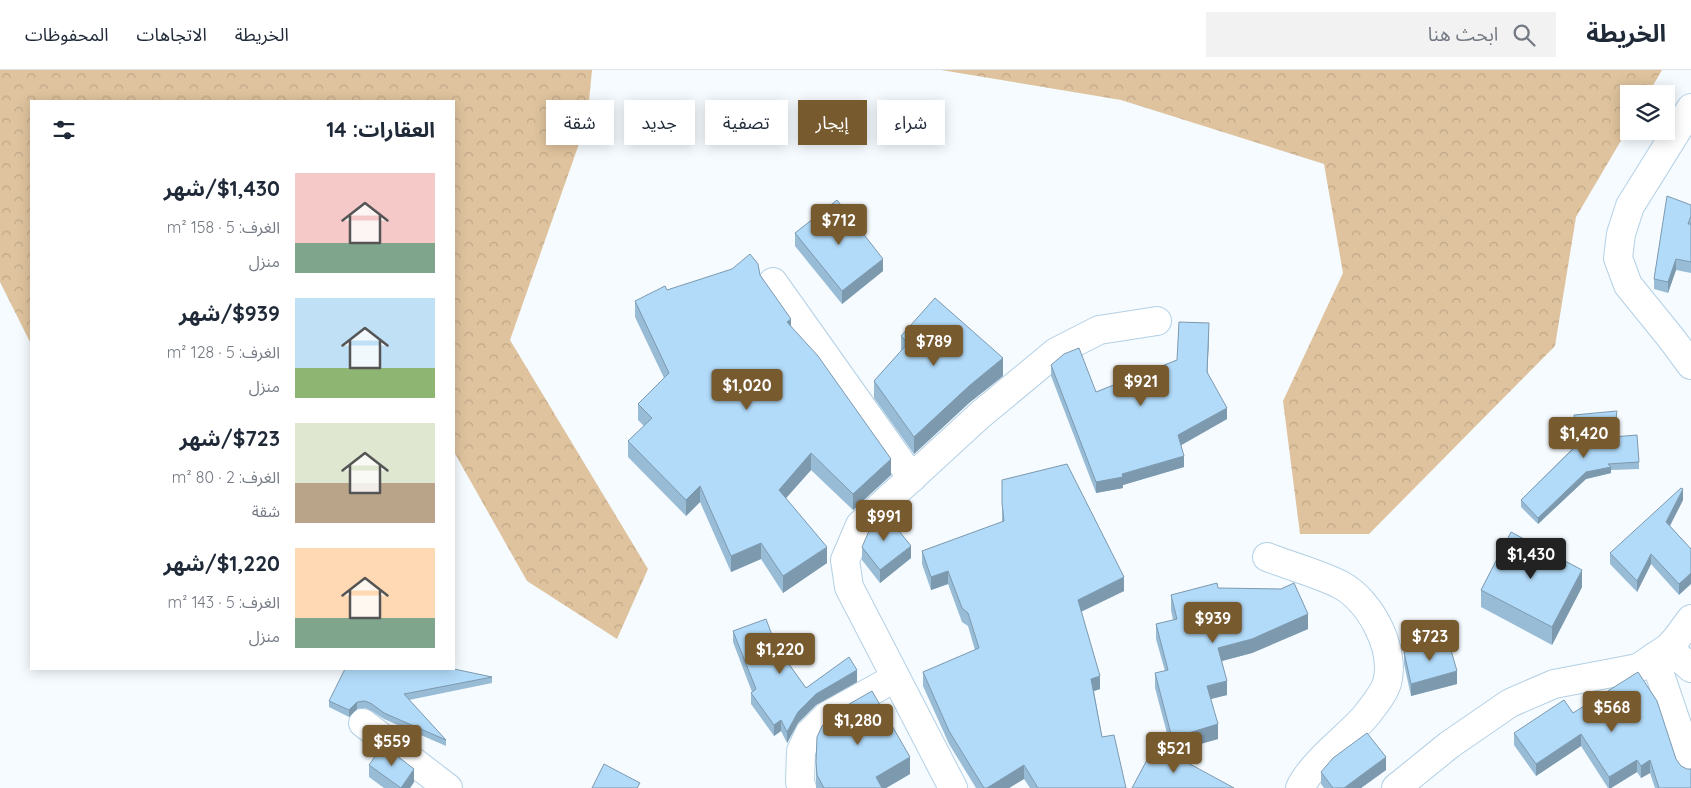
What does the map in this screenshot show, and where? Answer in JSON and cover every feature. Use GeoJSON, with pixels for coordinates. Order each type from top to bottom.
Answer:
{"type":"FeatureCollection","features":[{"type":"Feature","properties":{"kind":"street"},"geometry":{"type":"LineString","coordinates":[[1691,108],[1630,206],[1621,234],[1618,258],[1628,285],[1691,365]]}},
{"type":"Feature","properties":{"kind":"street"},"geometry":{"type":"LineString","coordinates":[[773,282],[912,478]]}},
{"type":"Feature","properties":{"kind":"street"},"geometry":{"type":"LineString","coordinates":[[953,788],[848,587],[845,560],[860,525],[980,415],[1056,352],[1099,330],[1158,322]]}},
{"type":"Feature","properties":{"kind":"street"},"geometry":{"type":"LineString","coordinates":[[1267,557],[1342,586],[1364,604],[1380,629],[1388,660],[1387,682],[1378,700],[1313,770],[1300,788]]}},
{"type":"Feature","properties":{"kind":"street"},"geometry":{"type":"LineString","coordinates":[[1396,788],[1449,745],[1510,703],[1554,684],[1638,668],[1661,653],[1678,638],[1691,619]]}},
{"type":"Feature","properties":{"kind":"street"},"geometry":{"type":"LineString","coordinates":[[1661,653],[1691,668]]}},
{"type":"Feature","properties":{"kind":"street"},"geometry":{"type":"LineString","coordinates":[[1661,653],[1691,766]]}},
{"type":"Feature","properties":{"kind":"street"},"geometry":{"type":"LineString","coordinates":[[802,788],[800,782],[801,751],[809,734],[827,716],[895,678]]}},
{"type":"Feature","properties":{"kind":"street"},"geometry":{"type":"LineString","coordinates":[[363,723],[448,788]]}},
{"type":"Feature","properties":{"kind":"green space"},"geometry":{"type":"Polygon","coordinates":[[[0,70],[592,70],[589,100],[546,100],[546,145],[579,145],[510,340],[648,569],[617,639],[527,581],[455,454],[455,100],[30,100],[30,342],[0,282],[0,70]]]}},
{"type":"Feature","properties":{"kind":"green space"},"geometry":{"type":"Polygon","coordinates":[[[941,70],[1662,70],[1653,85],[1620,85],[1621,140],[1576,217],[1555,346],[1369,534],[1300,534],[1283,401],[1343,273],[1324,164],[1121,100],[941,70]]]}},
{"type":"Feature","properties":{"kind":"building"},"geometry":{"type":"Polygon","coordinates":[[[1667,196],[1691,205],[1691,216],[1688,224],[1691,224],[1691,262],[1676,259],[1668,282],[1654,279],[1667,196]]]}},
{"type":"Feature","properties":{"kind":"building"},"geometry":{"type":"Polygon","coordinates":[[[837,200],[883,259],[842,291],[795,233],[837,200]]]}},
{"type":"Feature","properties":{"kind":"building"},"geometry":{"type":"Polygon","coordinates":[[[750,254],[758,264],[760,275],[791,319],[787,322],[818,356],[891,459],[853,494],[811,453],[779,490],[827,547],[783,576],[761,543],[731,556],[700,486],[686,500],[628,441],[652,418],[638,404],[669,373],[635,301],[665,286],[667,290],[732,269],[750,254]]]}},
{"type":"Feature","properties":{"kind":"building"},"geometry":{"type":"Polygon","coordinates":[[[935,298],[1003,358],[969,386],[914,437],[874,381],[908,343],[901,336],[935,298]]]}},
{"type":"Feature","properties":{"kind":"building"},"geometry":{"type":"Polygon","coordinates":[[[1179,322],[1209,323],[1207,372],[1227,408],[1178,435],[1184,456],[1122,474],[1123,477],[1096,482],[1051,365],[1064,354],[1079,348],[1096,392],[1177,360],[1179,322]]]}},
{"type":"Feature","properties":{"kind":"building"},"geometry":{"type":"Polygon","coordinates":[[[1617,411],[1613,437],[1637,435],[1639,462],[1608,464],[1611,467],[1586,472],[1538,518],[1521,500],[1577,445],[1574,415],[1617,411]]]}},
{"type":"Feature","properties":{"kind":"building"},"geometry":{"type":"Polygon","coordinates":[[[1067,464],[1124,577],[1078,600],[1100,676],[1091,679],[1102,737],[1114,735],[1126,788],[1038,788],[1024,765],[984,788],[949,731],[923,672],[979,648],[968,613],[962,608],[948,571],[931,577],[922,551],[1004,521],[1002,480],[1067,464]]]}},
{"type":"Feature","properties":{"kind":"building"},"geometry":{"type":"Polygon","coordinates":[[[1681,488],[1683,489],[1666,522],[1691,549],[1691,573],[1679,584],[1651,554],[1637,581],[1610,553],[1681,488]]]}},
{"type":"Feature","properties":{"kind":"building"},"geometry":{"type":"Polygon","coordinates":[[[884,512],[911,546],[880,570],[862,547],[873,522],[884,512]]]}},
{"type":"Feature","properties":{"kind":"building"},"geometry":{"type":"Polygon","coordinates":[[[1511,532],[1582,570],[1552,627],[1481,590],[1511,532]]]}},
{"type":"Feature","properties":{"kind":"building"},"geometry":{"type":"Polygon","coordinates":[[[1217,583],[1218,588],[1281,589],[1294,583],[1308,614],[1252,639],[1218,648],[1227,681],[1207,686],[1218,724],[1172,738],[1155,673],[1168,670],[1156,624],[1177,619],[1171,595],[1217,583]]]}},
{"type":"Feature","properties":{"kind":"building"},"geometry":{"type":"Polygon","coordinates":[[[766,619],[776,646],[806,688],[849,657],[857,670],[816,694],[798,712],[787,732],[781,720],[774,725],[751,693],[756,689],[733,631],[766,619]]]}},
{"type":"Feature","properties":{"kind":"building"},"geometry":{"type":"Polygon","coordinates":[[[1448,640],[1457,671],[1411,684],[1404,652],[1448,640]]]}},
{"type":"Feature","properties":{"kind":"building"},"geometry":{"type":"Polygon","coordinates":[[[455,669],[492,677],[404,694],[446,740],[384,713],[365,701],[357,702],[349,710],[329,701],[344,670],[455,669]]]}},
{"type":"Feature","properties":{"kind":"building"},"geometry":{"type":"Polygon","coordinates":[[[1638,672],[1657,701],[1676,759],[1681,766],[1691,769],[1691,788],[1659,788],[1650,760],[1641,766],[1637,760],[1609,777],[1581,734],[1536,764],[1514,733],[1564,700],[1573,713],[1638,672]]]}},
{"type":"Feature","properties":{"kind":"building"},"geometry":{"type":"Polygon","coordinates":[[[872,691],[910,757],[876,777],[882,788],[824,788],[817,775],[816,762],[817,737],[822,726],[837,711],[872,691]]]}},
{"type":"Feature","properties":{"kind":"building"},"geometry":{"type":"Polygon","coordinates":[[[1367,733],[1386,757],[1344,788],[1333,788],[1321,772],[1333,758],[1367,733]]]}},
{"type":"Feature","properties":{"kind":"building"},"geometry":{"type":"Polygon","coordinates":[[[383,745],[414,769],[401,788],[369,765],[383,745]]]}},
{"type":"Feature","properties":{"kind":"building"},"geometry":{"type":"Polygon","coordinates":[[[1155,745],[1234,788],[1132,788],[1155,745]]]}},
{"type":"Feature","properties":{"kind":"building"},"geometry":{"type":"Polygon","coordinates":[[[604,764],[640,783],[637,788],[592,788],[604,764]]]}}]}
